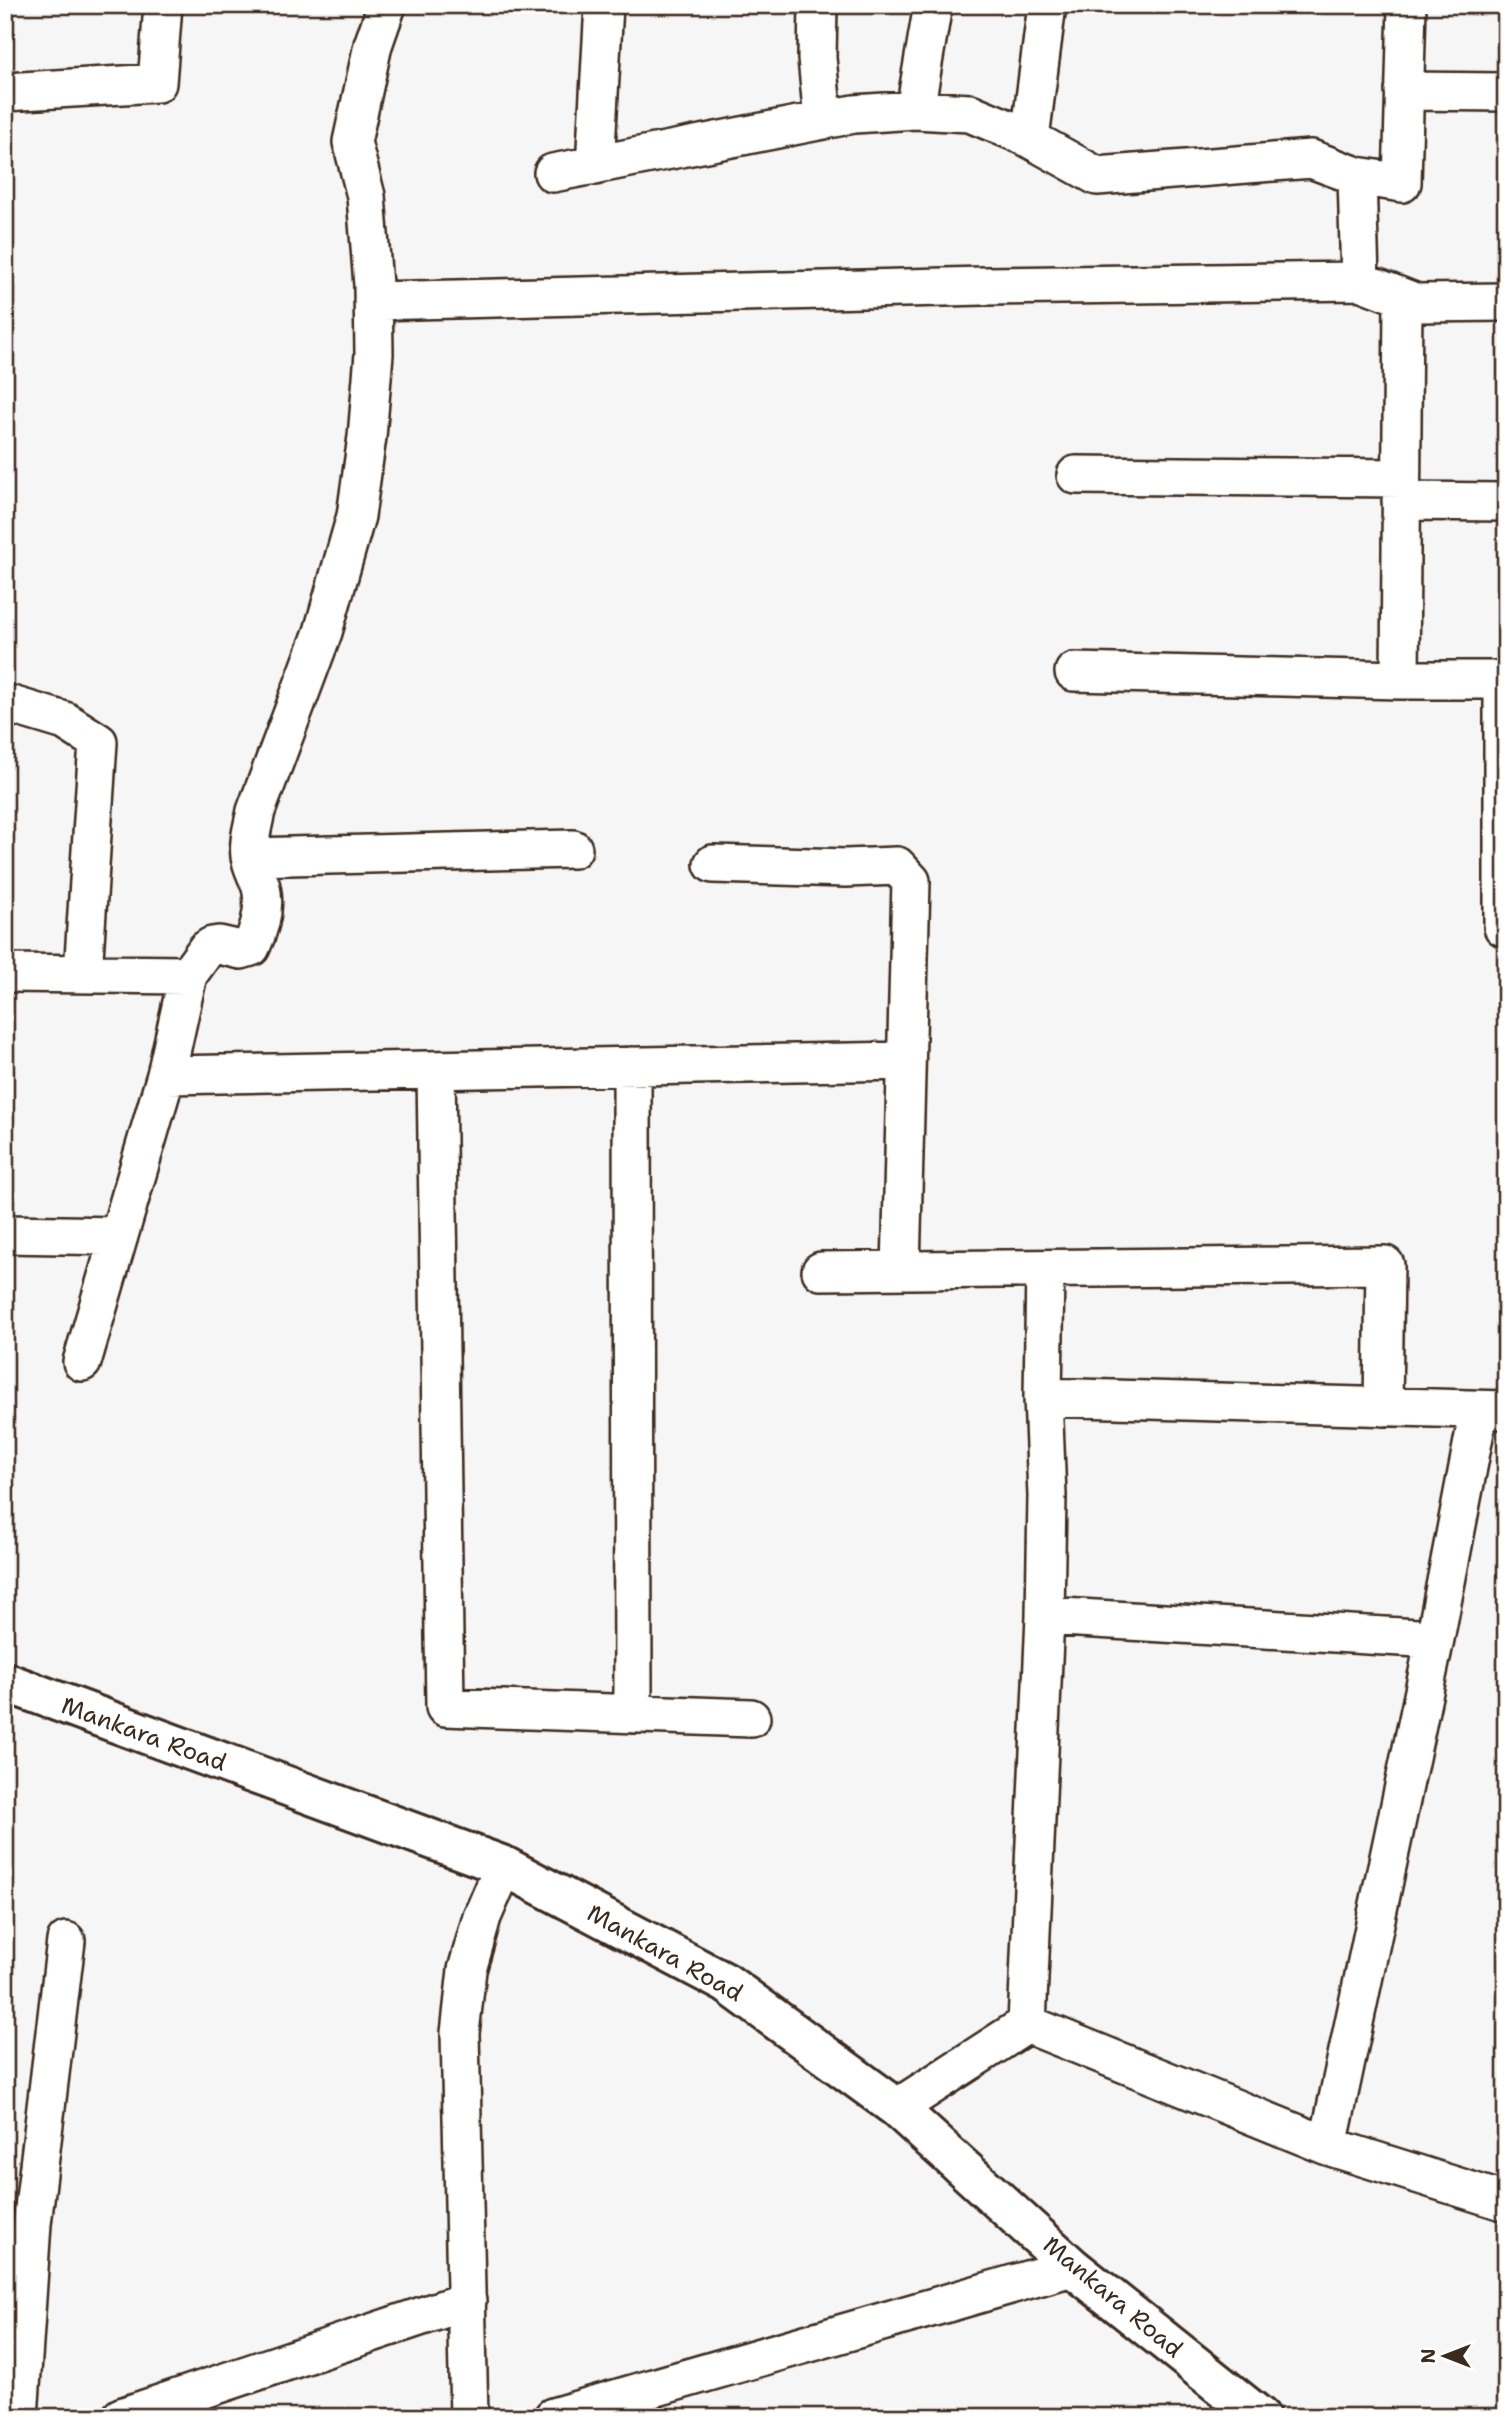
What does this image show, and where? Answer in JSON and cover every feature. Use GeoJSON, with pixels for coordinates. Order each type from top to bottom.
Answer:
{"type":"FeatureCollection","features":[{"type":"Feature","properties":{"kind":"main road","name":"Mankara Road"},"geometry":{"type":"LineString","coordinates":[[5,1682],[503,1866],[726,1983],[897,2108],[1072,2267],[1260,2417]]}},
{"type":"Feature","properties":{"kind":"street"},"geometry":{"type":"LineString","coordinates":[[5,92],[157,83],[163,5]]}},
{"type":"Feature","properties":{"kind":"street"},"geometry":{"type":"LineString","coordinates":[[82,1362],[166,1075],[188,975],[212,946],[219,944],[241,950],[251,947],[263,911],[261,890],[250,857],[250,836],[256,811],[323,632],[356,516],[374,354],[366,196],[352,142],[373,45],[387,5]]}},
{"type":"Feature","properties":{"kind":"street"},"geometry":{"type":"LineString","coordinates":[[595,166],[604,5]]}},
{"type":"Feature","properties":{"kind":"street"},"geometry":{"type":"LineString","coordinates":[[818,5],[817,58],[822,120]]}},
{"type":"Feature","properties":{"kind":"street"},"geometry":{"type":"LineString","coordinates":[[915,110],[933,5]]}},
{"type":"Feature","properties":{"kind":"street"},"geometry":{"type":"LineString","coordinates":[[1031,138],[1047,5]]}},
{"type":"Feature","properties":{"kind":"street"},"geometry":{"type":"LineString","coordinates":[[553,173],[853,114],[915,110],[970,113],[1031,138],[1097,176],[1311,159],[1357,176],[1402,183],[1406,5]]}},
{"type":"Feature","properties":{"kind":"street"},"geometry":{"type":"LineString","coordinates":[[1404,91],[1506,92]]}},
{"type":"Feature","properties":{"kind":"street"},"geometry":{"type":"LineString","coordinates":[[1357,176],[1360,281]]}},
{"type":"Feature","properties":{"kind":"street"},"geometry":{"type":"LineString","coordinates":[[373,301],[984,286],[1360,281],[1417,303],[1506,302]]}},
{"type":"Feature","properties":{"kind":"street"},"geometry":{"type":"LineString","coordinates":[[1400,680],[1403,298]]}},
{"type":"Feature","properties":{"kind":"street"},"geometry":{"type":"LineString","coordinates":[[1076,475],[1401,490],[1506,502]]}},
{"type":"Feature","properties":{"kind":"street"},"geometry":{"type":"LineString","coordinates":[[1074,672],[1504,680],[1503,927]]}},
{"type":"Feature","properties":{"kind":"street"},"geometry":{"type":"LineString","coordinates":[[5,704],[65,721],[98,742],[83,974]]}},
{"type":"Feature","properties":{"kind":"street"},"geometry":{"type":"LineString","coordinates":[[250,857],[573,849]]}},
{"type":"Feature","properties":{"kind":"street"},"geometry":{"type":"LineString","coordinates":[[713,864],[846,868],[897,866],[911,881],[901,1270]]}},
{"type":"Feature","properties":{"kind":"street"},"geometry":{"type":"LineString","coordinates":[[5,973],[188,975]]}},
{"type":"Feature","properties":{"kind":"street"},"geometry":{"type":"LineString","coordinates":[[166,1075],[905,1061]]}},
{"type":"Feature","properties":{"kind":"street"},"geometry":{"type":"LineString","coordinates":[[632,1066],[633,1714]]}},
{"type":"Feature","properties":{"kind":"street"},"geometry":{"type":"LineString","coordinates":[[436,1070],[445,1707],[751,1718]]}},
{"type":"Feature","properties":{"kind":"street"},"geometry":{"type":"LineString","coordinates":[[5,1234],[119,1236]]}},
{"type":"Feature","properties":{"kind":"street"},"geometry":{"type":"LineString","coordinates":[[821,1271],[1385,1265],[1383,1407]]}},
{"type":"Feature","properties":{"kind":"street"},"geometry":{"type":"LineString","coordinates":[[1027,2024],[1045,1616],[1045,1269]]}},
{"type":"Feature","properties":{"kind":"street"},"geometry":{"type":"LineString","coordinates":[[1043,1397],[1492,1410],[1435,1639],[1328,2146]]}},
{"type":"Feature","properties":{"kind":"street"},"geometry":{"type":"LineString","coordinates":[[1045,1616],[1435,1639]]}},
{"type":"Feature","properties":{"kind":"street"},"geometry":{"type":"LineString","coordinates":[[469,2417],[460,2033],[467,1970],[482,1917],[503,1866]]}},
{"type":"Feature","properties":{"kind":"street"},"geometry":{"type":"LineString","coordinates":[[19,2417],[19,2224],[66,1941]]}},
{"type":"Feature","properties":{"kind":"street"},"geometry":{"type":"LineString","coordinates":[[897,2108],[1027,2024]]}},
{"type":"Feature","properties":{"kind":"street"},"geometry":{"type":"LineString","coordinates":[[1027,2024],[1328,2146],[1506,2202]]}},
{"type":"Feature","properties":{"kind":"street"},"geometry":{"type":"LineString","coordinates":[[553,2417],[1072,2267]]}},
{"type":"Feature","properties":{"kind":"street"},"geometry":{"type":"LineString","coordinates":[[121,2417],[467,2301]]}}]}
